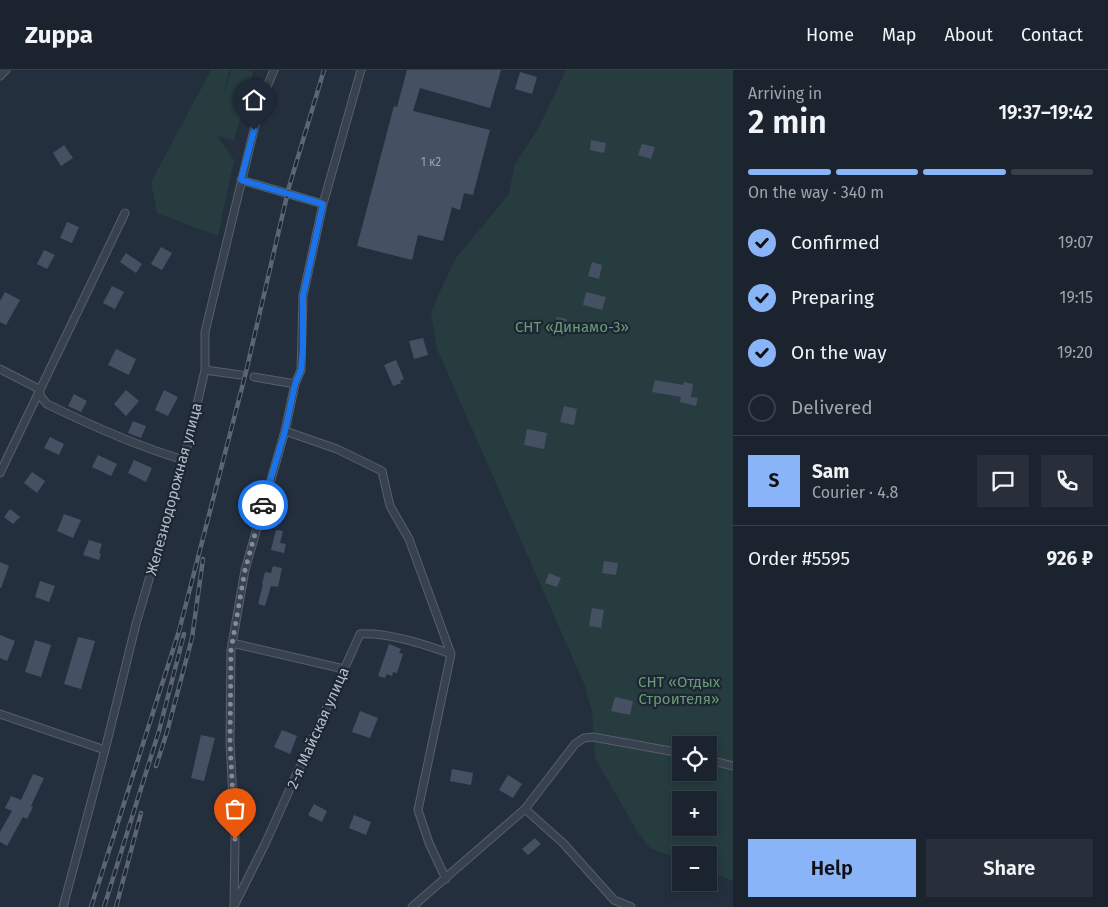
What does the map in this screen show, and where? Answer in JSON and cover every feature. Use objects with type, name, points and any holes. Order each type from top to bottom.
[{"type":"street","points":[[0,76],[6,70]]},
{"type":"street","name":"Железнодорожная улица","points":[[63,907],[136,624],[184,460],[205,370],[205,332],[261,101],[274,70]]},
{"type":"street","points":[[234,907],[235,839],[230,742],[232,643],[245,570],[285,431],[295,384],[301,370],[303,296],[323,204],[361,70]]},
{"type":"street","points":[[241,180],[323,204]]},
{"type":"street","points":[[0,473],[39,388],[125,213]]},
{"type":"street","points":[[0,369],[39,388]]},
{"type":"street","points":[[205,370],[241,375]]},
{"type":"street","points":[[254,377],[295,384]]},
{"type":"street","points":[[39,388],[41,397],[47,404],[104,432],[155,452],[184,460]]},
{"type":"street","points":[[285,431],[337,449],[382,471],[390,506],[410,539],[451,654],[418,810],[429,843],[446,879]]},
{"type":"street","name":"2-я Майская улица","points":[[234,907],[265,844],[360,634],[375,633],[435,648],[451,654]]},
{"type":"street","points":[[232,643],[344,669]]},
{"type":"street","points":[[0,714],[105,750]]},
{"type":"street","points":[[412,907],[525,809],[575,744],[584,738],[593,737],[672,751]]},
{"type":"street","points":[[717,762],[733,766]]},
{"type":"street","points":[[525,809],[563,843],[614,900],[631,907]]},
{"type":"green space","points":[[211,70],[229,70],[223,97],[231,70],[253,72],[234,140],[217,136],[234,160],[218,236],[157,213],[151,182]]},
{"type":"green space","name":"СНТ «Динамо-3»","points":[[566,70],[733,70],[733,881],[717,874],[717,846],[672,846],[672,857],[650,848],[637,831],[595,758],[592,711],[585,686],[437,349],[431,313],[441,289],[456,258],[509,194],[514,166],[540,125]]},
{"type":"building","points":[[407,70],[501,70],[490,108],[420,88],[413,111],[490,130],[473,195],[464,193],[460,210],[452,207],[443,241],[418,235],[412,260],[357,246],[394,106],[397,107]]},
{"type":"building","points":[[520,72],[537,77],[532,94],[515,89]]},
{"type":"building","points":[[591,140],[606,143],[604,153],[590,150]]},
{"type":"building","points":[[642,144],[655,147],[651,159],[638,155]]},
{"type":"building","points":[[64,145],[73,158],[61,166],[53,153]]},
{"type":"building","points":[[67,222],[79,227],[72,243],[60,238]]},
{"type":"building","points":[[161,247],[172,253],[162,270],[151,264]]},
{"type":"building","points":[[44,250],[55,255],[47,269],[37,264]]},
{"type":"building","points":[[126,253],[142,264],[136,273],[120,262]]},
{"type":"building","points":[[592,262],[602,265],[599,279],[588,276]]},
{"type":"building","points":[[112,286],[124,292],[115,309],[103,303]]},
{"type":"building","points":[[5,292],[20,300],[6,325],[0,322],[0,301]]},
{"type":"building","points":[[586,292],[606,297],[602,310],[583,305]]},
{"type":"building","points":[[557,317],[567,319],[564,331],[553,328]]},
{"type":"building","points":[[423,338],[428,355],[414,359],[409,341]]},
{"type":"building","points":[[116,349],[136,359],[129,375],[108,365]]},
{"type":"building","points":[[396,360],[404,379],[400,381],[401,383],[393,386],[384,365]]},
{"type":"building","points":[[655,380],[683,385],[684,382],[693,384],[691,397],[698,398],[696,406],[680,402],[681,397],[652,392]]},
{"type":"building","points":[[126,390],[139,401],[126,416],[114,404]]},
{"type":"building","points":[[164,390],[178,397],[168,416],[155,410]]},
{"type":"building","points":[[74,394],[87,401],[81,412],[68,406]]},
{"type":"building","points":[[564,406],[577,409],[574,425],[560,422]]},
{"type":"building","points":[[133,421],[146,426],[141,438],[128,433]]},
{"type":"building","points":[[527,429],[547,433],[544,449],[524,445]]},
{"type":"building","points":[[50,437],[64,444],[59,455],[44,448]]},
{"type":"building","points":[[98,455],[117,464],[111,476],[92,467]]},
{"type":"building","points":[[134,460],[152,468],[146,482],[128,473]]},
{"type":"building","points":[[32,472],[45,481],[37,493],[24,483]]},
{"type":"building","points":[[10,509],[20,517],[13,524],[4,517]]},
{"type":"building","points":[[64,514],[81,520],[73,538],[57,531]]},
{"type":"building","points":[[276,530],[283,531],[280,543],[286,544],[284,553],[271,550]]},
{"type":"building","points":[[89,540],[102,544],[99,560],[83,555]]},
{"type":"building","points":[[604,561],[618,563],[616,575],[602,573]]},
{"type":"building","points":[[0,562],[9,566],[1,588],[0,588]]},
{"type":"building","points":[[273,566],[282,568],[278,587],[271,586],[265,606],[258,604],[265,572],[271,573]]},
{"type":"building","points":[[549,573],[561,578],[557,587],[545,583]]},
{"type":"building","points":[[40,581],[55,586],[49,602],[35,597]]},
{"type":"building","points":[[592,608],[604,610],[601,628],[589,626]]},
{"type":"building","points":[[0,635],[15,641],[7,661],[0,658]]},
{"type":"building","points":[[78,637],[95,641],[81,689],[64,684]]},
{"type":"building","points":[[35,640],[51,645],[41,677],[25,672]]},
{"type":"building","points":[[389,644],[401,649],[399,653],[403,654],[397,673],[393,672],[392,676],[387,674],[385,678],[378,676]]},
{"type":"building","points":[[615,697],[633,701],[630,715],[611,711]]},
{"type":"building","points":[[360,711],[378,718],[370,738],[352,732]]},
{"type":"building","points":[[282,730],[297,736],[290,754],[274,747]]},
{"type":"building","points":[[201,735],[215,738],[204,781],[191,778]]},
{"type":"building","points":[[452,769],[473,773],[471,785],[450,781]]},
{"type":"building","points":[[33,774],[44,778],[27,819],[23,817],[7,846],[0,842],[0,832],[12,811],[5,808],[11,796],[21,800]]},
{"type":"building","points":[[508,775],[522,784],[513,798],[499,790]]},
{"type":"building","points":[[314,804],[327,811],[322,822],[308,815]]},
{"type":"building","points":[[354,815],[371,822],[366,835],[349,828]]},
{"type":"building","points":[[535,838],[541,844],[528,855],[522,849]]},
{"type":"railway","points":[[91,907],[179,631],[246,372],[289,187],[324,70]]},
{"type":"railway","points":[[156,766],[192,638],[203,559]]},
{"type":"railway","points":[[104,907],[159,731],[184,634]]},
{"type":"railway","points":[[116,907],[141,813]]},
{"type":"way so far","points":[[235,839],[230,742],[231,650],[245,570],[263,505]]},
{"type":"route","points":[[254,130],[241,180],[323,204],[303,296],[301,370],[295,384],[285,431],[263,505]]},
{"type":"park label","name":"СНТ «Отдых Строителя»","points":[[679,690]]}]
